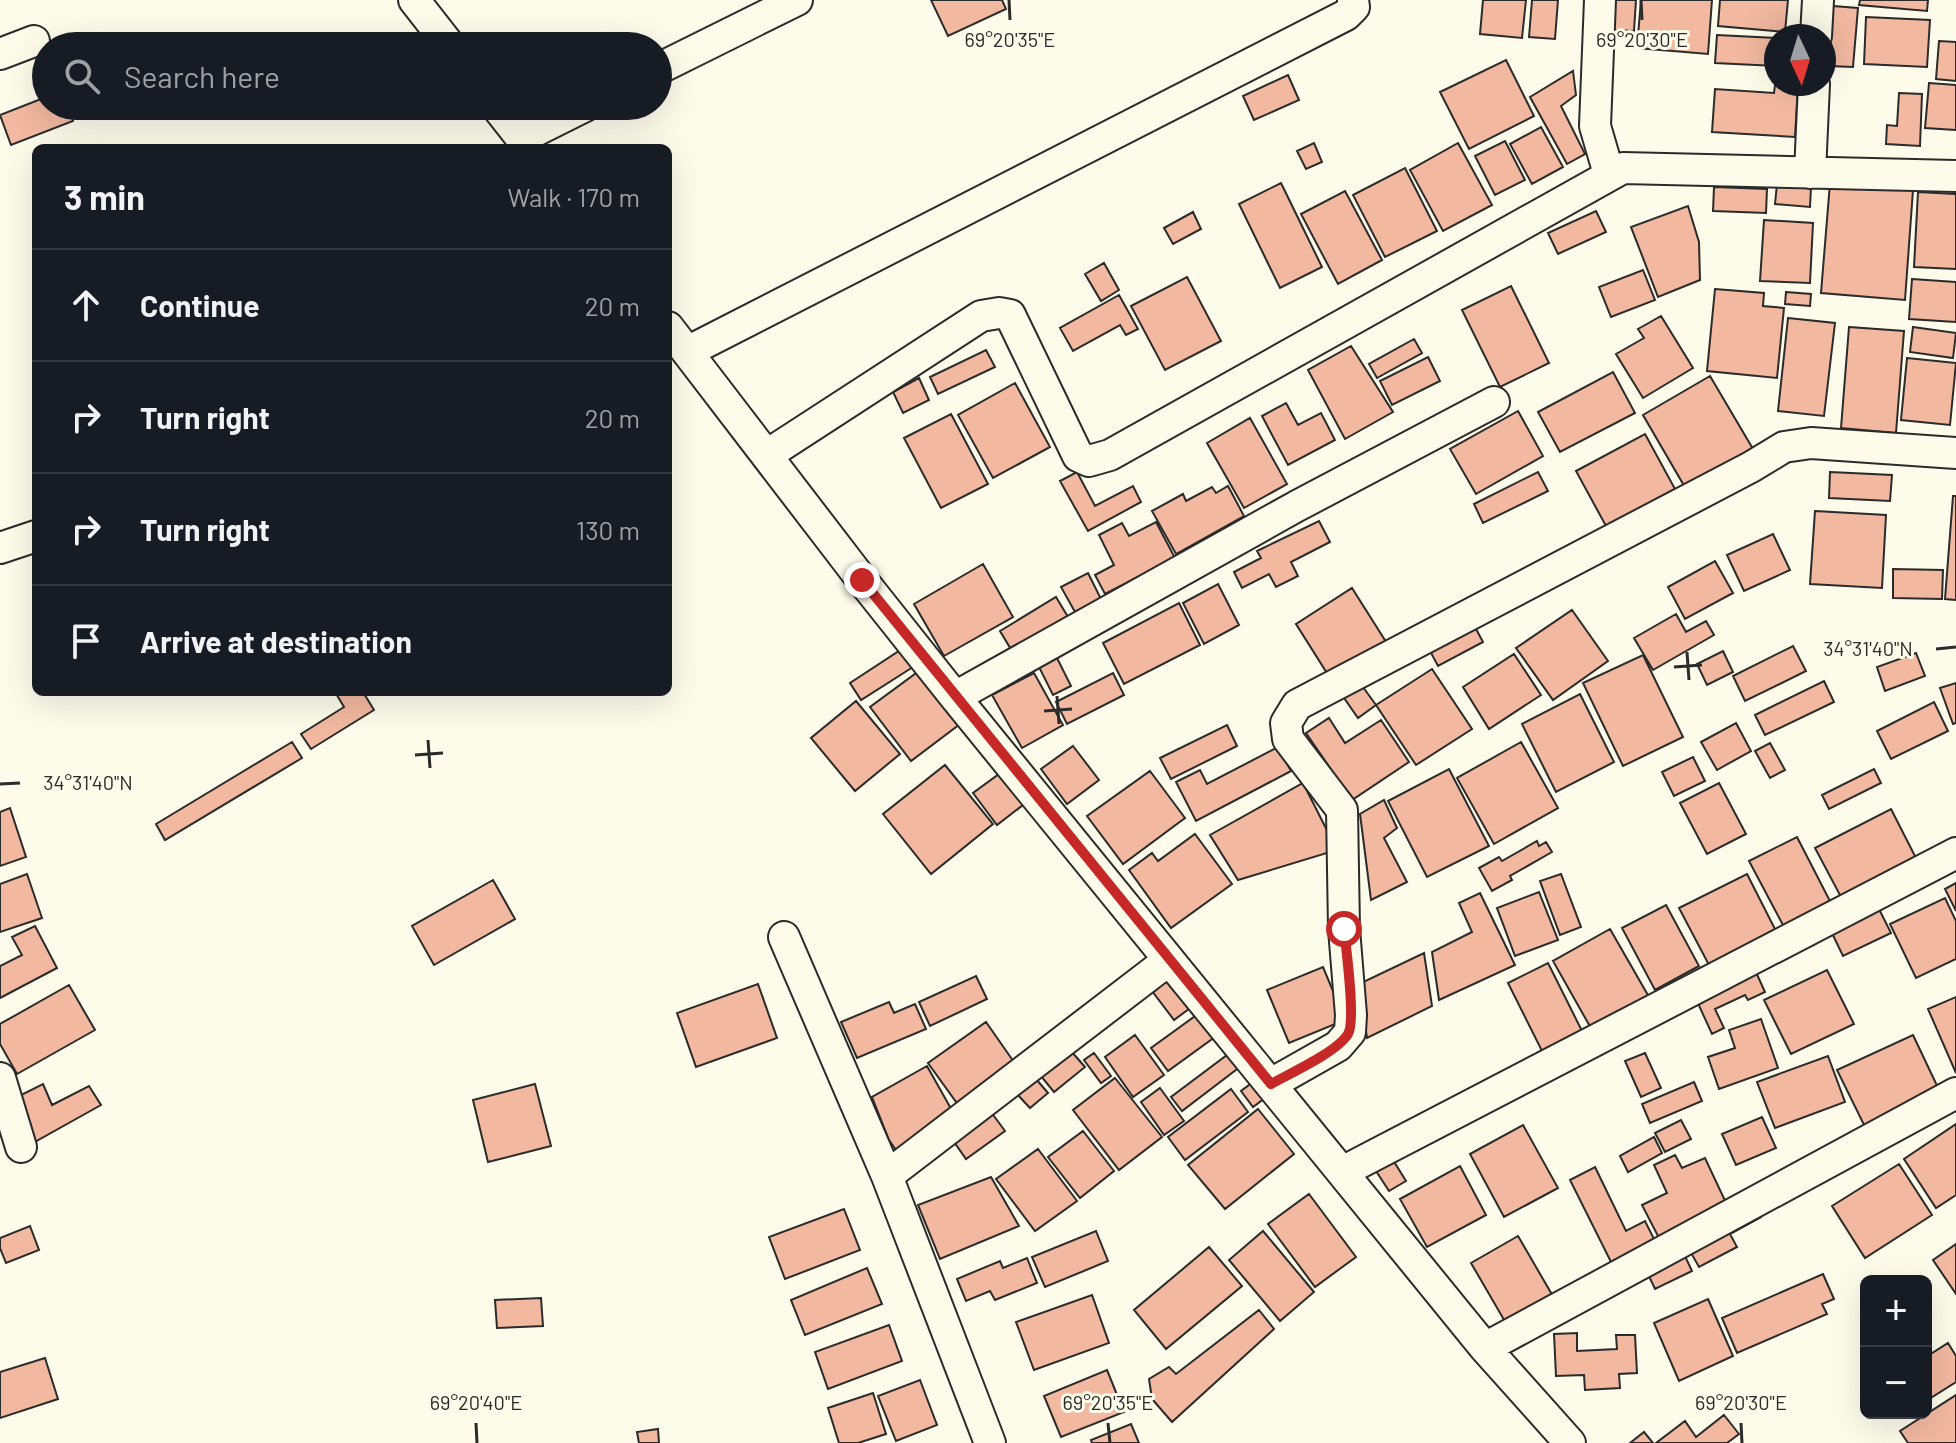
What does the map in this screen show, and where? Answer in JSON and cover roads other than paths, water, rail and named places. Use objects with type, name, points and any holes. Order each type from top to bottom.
[{"type":"street","points":[[414,0],[439,32]]},
{"type":"street","points":[[672,62],[797,0]]},
{"type":"street","points":[[687,352],[1346,15],[1354,7],[1353,0]]},
{"type":"street","points":[[1600,0],[1595,126],[1609,174]]},
{"type":"street","points":[[1817,24],[1818,0]]},
{"type":"street","points":[[0,54],[32,42]]},
{"type":"street","points":[[1810,173],[1813,96]]},
{"type":"street","points":[[507,120],[525,143],[562,120]]},
{"type":"street","points":[[767,455],[981,316],[1010,315],[1078,456],[1089,461],[1110,455],[1623,168],[1956,176]]},
{"type":"street","points":[[672,332],[955,697],[1485,1348],[1570,1443]]},
{"type":"street","points":[[955,697],[1297,506],[1494,402]]},
{"type":"street","points":[[1271,1084],[1338,1046],[1350,1032],[1342,810],[1288,739],[1286,723],[1297,705],[1784,447],[1811,443],[1956,453]]},
{"type":"street","points":[[0,548],[32,537]]},
{"type":"street","points":[[1342,1172],[1956,853]]},
{"type":"street","points":[[784,937],[887,1176],[990,1443]]},
{"type":"street","points":[[887,1176],[1169,960]]},
{"type":"street","points":[[0,1078],[21,1147]]},
{"type":"street","points":[[1485,1348],[1956,1093]]}]
